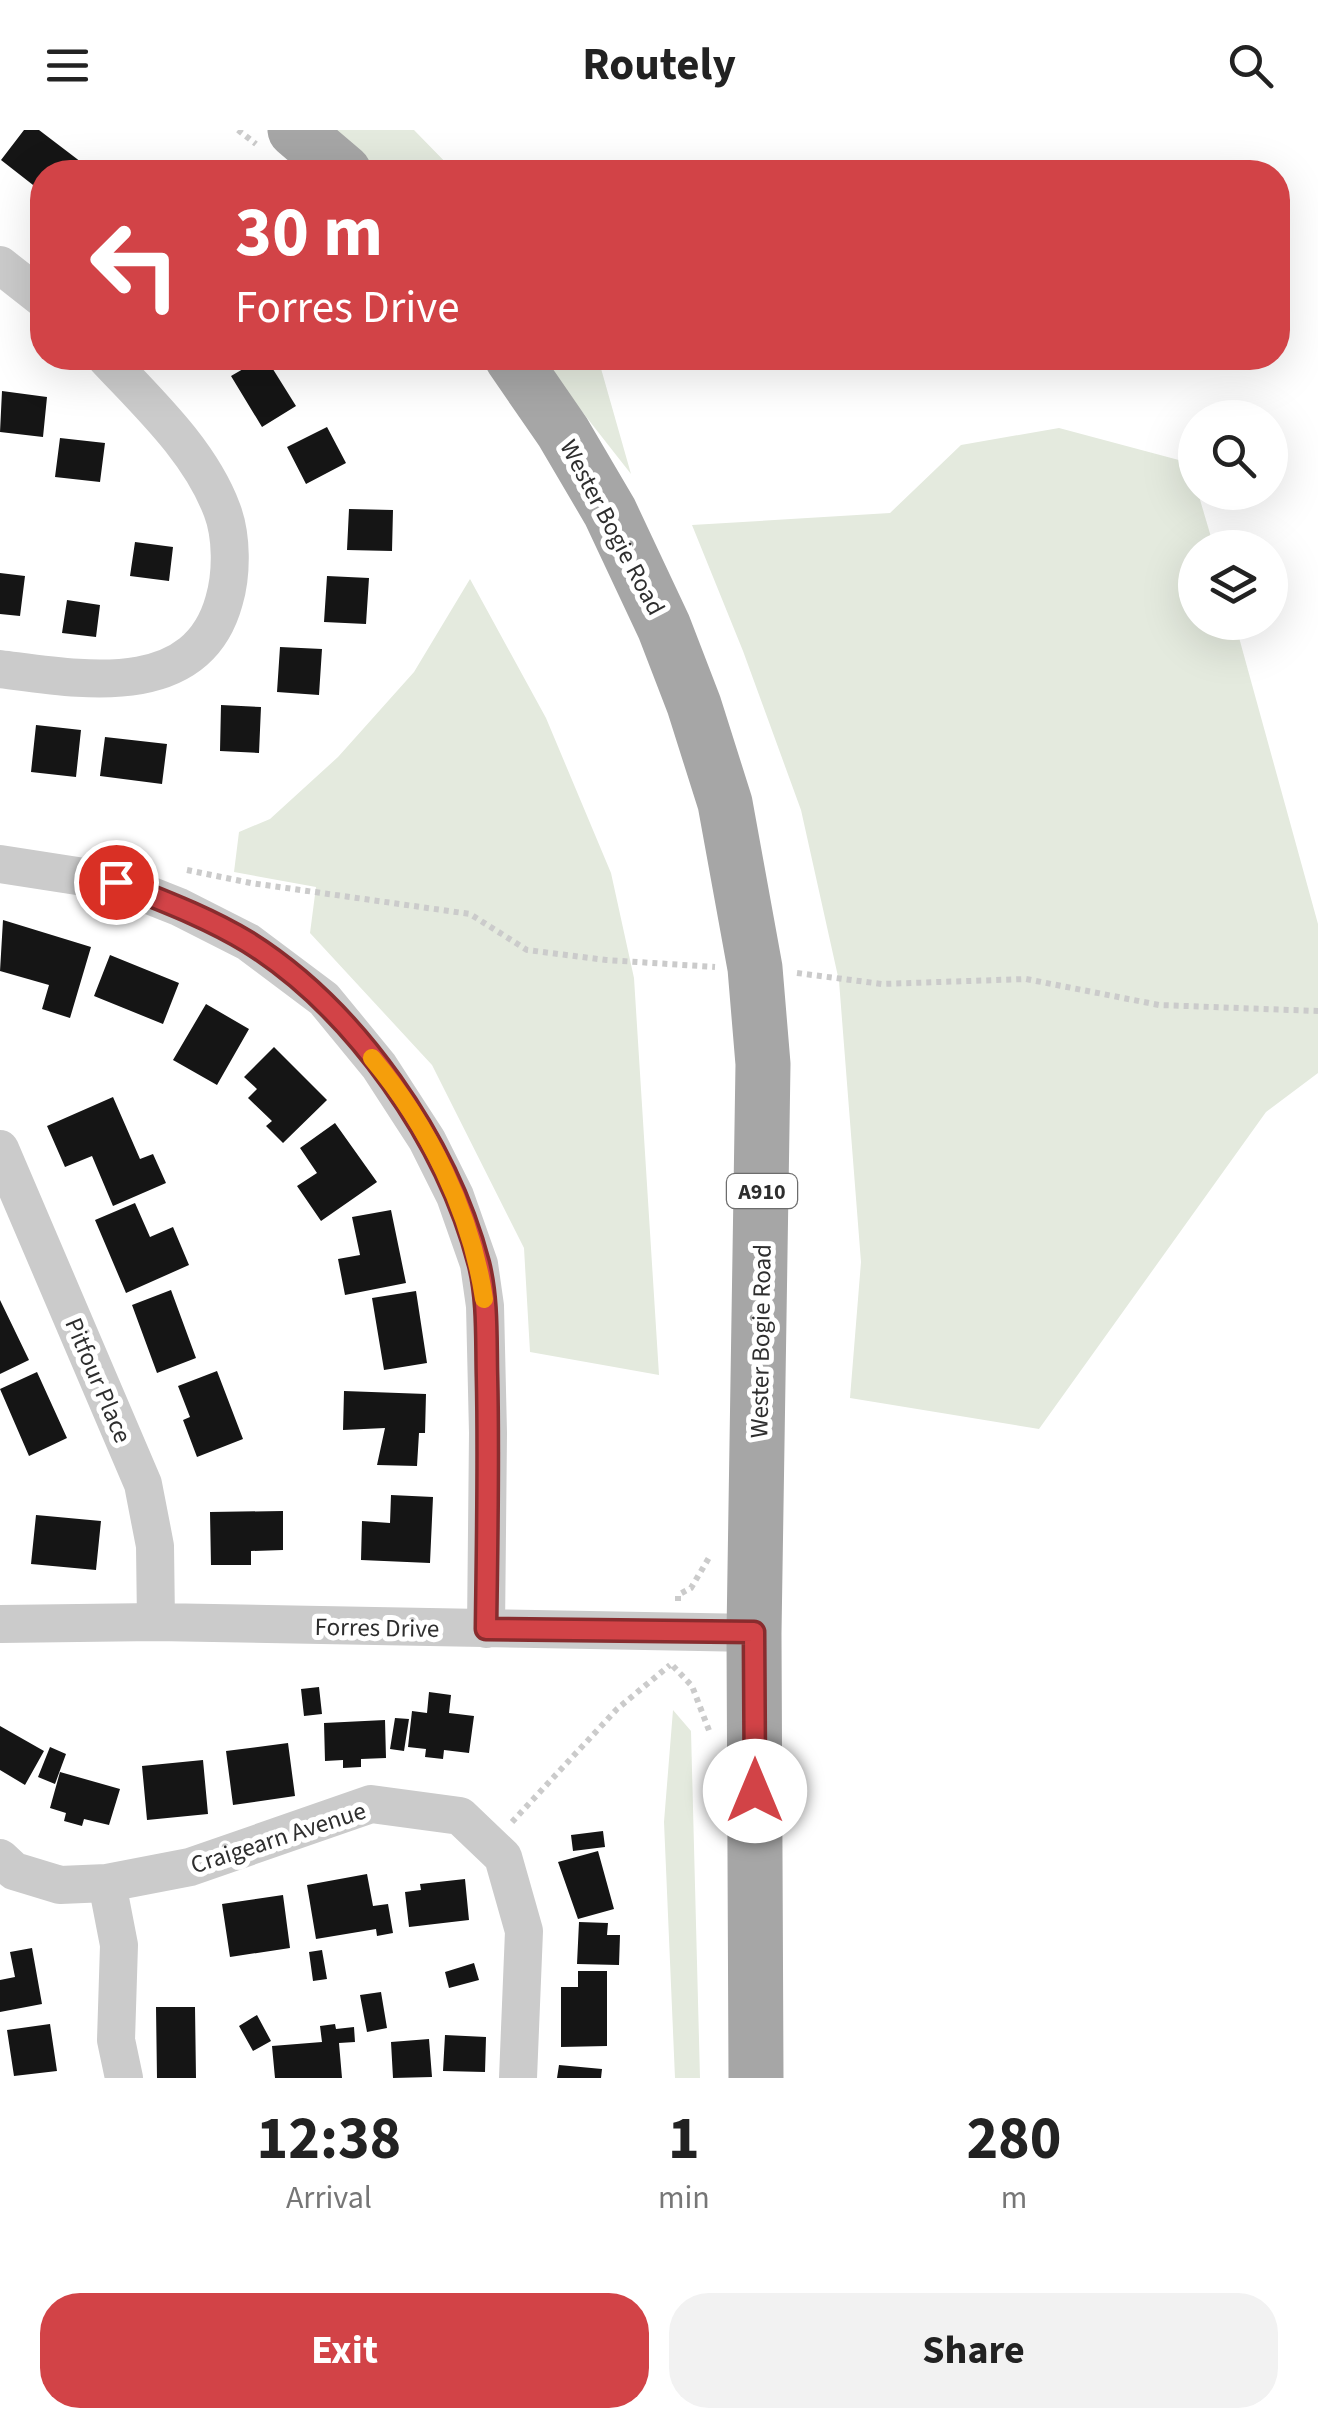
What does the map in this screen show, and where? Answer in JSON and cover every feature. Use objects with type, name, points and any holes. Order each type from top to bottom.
[{"type":"main road","points":[[295,130],[330,160]]},
{"type":"main road","name":"Wester Bogie Road","points":[[520,370],[564,432],[610,512],[664,627],[694,705],[724,804],[732,971],[763,1081],[754,1632],[756,2078]]},
{"type":"street","points":[[0,265],[30,289]]},
{"type":"street","points":[[0,669],[119,680],[170,668],[198,647],[219,619],[228,588],[229,544],[222,511],[200,468],[117,370]]},
{"type":"street","points":[[0,864],[116,882],[179,907],[248,942],[324,999],[379,1066],[428,1140],[455,1196],[473,1247],[485,1306],[486,1629]]},
{"type":"street","name":"Pitfour Place","points":[[0,1149],[144,1484],[154,1546],[156,1622]]},
{"type":"street","name":"Forres Drive","points":[[0,1624],[156,1622],[486,1629],[674,1648],[754,1632]]},
{"type":"street","name":"Craigearn Avenue","points":[[0,1858],[14,1870],[60,1885],[107,1883],[190,1868],[371,1804],[460,1816],[503,1857],[524,1931],[518,2078]]},
{"type":"street","points":[[107,1883],[119,1945],[116,2040],[124,2078]]},
{"type":"path","points":[[181,869],[251,883],[470,914],[527,950],[606,960],[882,984],[1026,979],[1158,1005],[1318,1011]]},
{"type":"path","points":[[714,1548],[691,1588],[678,1595],[674,1648],[715,1746]]},
{"type":"path","points":[[490,1845],[674,1648]]},
{"type":"shaded area","points":[[334,130],[414,130],[443,160],[368,160]]},
{"type":"shaded area","points":[[549,370],[601,370],[631,474]]},
{"type":"shaded area","points":[[1059,428],[1178,460],[1178,510],[1203,510],[1209,530],[1178,530],[1178,640],[1240,640],[1318,924],[1318,1073],[1266,1112],[1039,1429],[850,1398],[861,1262],[839,981],[801,810],[692,525],[890,513],[961,445]]},
{"type":"shaded area","points":[[470,579],[546,718],[611,873],[634,978],[659,1375],[530,1352],[524,1248],[432,1065],[310,933],[316,887],[234,872],[239,832],[270,819],[338,757],[414,672]]},
{"type":"shaded area","points":[[673,1710],[691,1731],[700,2078],[675,2078],[664,1822]]},
{"type":"building","points":[[24,130],[39,130],[78,160],[30,160],[30,183],[1,160]]},
{"type":"building","points":[[241,370],[274,370],[296,406],[262,427],[231,376]]},
{"type":"building","points":[[2,391],[47,397],[43,437],[0,432]]},
{"type":"building","points":[[327,427],[346,463],[306,484],[287,447]]},
{"type":"building","points":[[60,438],[105,443],[100,482],[55,477]]},
{"type":"building","points":[[349,509],[393,510],[392,551],[347,550]]},
{"type":"building","points":[[135,542],[173,547],[169,581],[130,576]]},
{"type":"building","points":[[0,573],[25,576],[20,616],[0,614]]},
{"type":"building","points":[[327,576],[369,578],[366,624],[324,622]]},
{"type":"building","points":[[67,600],[100,605],[96,637],[62,633]]},
{"type":"building","points":[[280,647],[322,649],[319,695],[277,692]]},
{"type":"building","points":[[221,705],[261,707],[259,753],[220,751]]},
{"type":"building","points":[[36,725],[81,730],[76,777],[31,772]]},
{"type":"building","points":[[105,737],[167,744],[162,784],[100,776]]},
{"type":"building","points":[[3,920],[91,947],[70,1018],[42,1009],[49,985],[0,971]]},
{"type":"building","points":[[110,955],[179,983],[163,1024],[94,996]]},
{"type":"building","points":[[206,1004],[249,1029],[217,1085],[173,1060]]},
{"type":"building","points":[[274,1047],[327,1100],[283,1143],[266,1126],[272,1121],[248,1098],[257,1089],[244,1077]]},
{"type":"building","points":[[113,1097],[140,1159],[153,1154],[166,1183],[113,1206],[92,1156],[65,1167],[47,1126]]},
{"type":"building","points":[[335,1123],[377,1182],[321,1221],[297,1186],[317,1173],[300,1148]]},
{"type":"building","points":[[135,1203],[150,1237],[173,1227],[189,1265],[126,1293],[95,1220]]},
{"type":"building","points":[[391,1210],[406,1283],[345,1295],[338,1259],[360,1255],[352,1217]]},
{"type":"building","points":[[171,1290],[196,1358],[157,1373],[132,1305]]},
{"type":"building","points":[[416,1291],[427,1363],[384,1370],[372,1298]]},
{"type":"building","points":[[0,1300],[29,1360],[0,1374]]},
{"type":"building","points":[[217,1371],[243,1439],[197,1457],[183,1420],[190,1417],[178,1386]]},
{"type":"building","points":[[37,1372],[67,1438],[29,1456],[0,1389]]},
{"type":"building","points":[[344,1391],[426,1394],[425,1433],[419,1433],[417,1466],[377,1465],[385,1428],[343,1430]]},
{"type":"building","points":[[391,1495],[433,1497],[430,1563],[361,1560],[362,1521],[390,1523]]},
{"type":"building","points":[[283,1511],[283,1550],[251,1551],[251,1565],[211,1565],[210,1512]]},
{"type":"building","points":[[36,1515],[101,1521],[96,1570],[31,1564]]},
{"type":"building","points":[[319,1687],[322,1714],[304,1716],[301,1689]]},
{"type":"building","points":[[429,1692],[451,1695],[449,1713],[474,1716],[469,1753],[444,1750],[443,1759],[425,1757],[426,1749],[408,1747],[412,1711],[427,1713]]},
{"type":"building","points":[[395,1718],[409,1719],[404,1751],[390,1749]]},
{"type":"building","points":[[385,1720],[386,1758],[361,1759],[361,1767],[343,1768],[343,1760],[325,1761],[324,1723]]},
{"type":"building","points":[[0,1726],[44,1751],[25,1785],[0,1770]]},
{"type":"building","points":[[288,1743],[295,1796],[233,1805],[226,1751]]},
{"type":"building","points":[[50,1747],[66,1754],[55,1784],[38,1777]]},
{"type":"building","points":[[203,1760],[208,1814],[147,1820],[142,1766]]},
{"type":"building","points":[[60,1772],[120,1789],[109,1825],[84,1819],[82,1826],[64,1821],[66,1813],[50,1808]]},
{"type":"building","points":[[603,1831],[605,1847],[573,1851],[571,1835]]},
{"type":"building","points":[[598,1851],[614,1909],[578,1919],[558,1862]]},
{"type":"building","points":[[367,1874],[373,1906],[388,1904],[393,1933],[377,1936],[376,1929],[316,1939],[307,1885]]},
{"type":"building","points":[[465,1879],[469,1920],[409,1927],[405,1892],[421,1890],[420,1884]]},
{"type":"building","points":[[283,1895],[290,1948],[230,1957],[222,1904]]},
{"type":"building","points":[[579,1922],[608,1923],[607,1935],[620,1935],[619,1965],[577,1964]]},
{"type":"building","points":[[32,1948],[42,2004],[0,2012],[0,1980],[15,1977],[10,1952]]},
{"type":"building","points":[[322,1950],[327,1979],[313,1981],[309,1952]]},
{"type":"building","points":[[474,1963],[479,1980],[449,1988],[445,1972]]},
{"type":"building","points":[[578,1971],[607,1971],[607,2046],[561,2047],[561,1987],[578,1987]]},
{"type":"building","points":[[381,1992],[387,2028],[367,2032],[360,1995]]},
{"type":"building","points":[[156,2007],[195,2007],[196,2078],[157,2078]]},
{"type":"building","points":[[257,2015],[271,2041],[253,2051],[239,2026]]},
{"type":"building","points":[[50,2024],[57,2071],[14,2076],[7,2030]]},
{"type":"building","points":[[335,2024],[336,2029],[354,2027],[355,2042],[339,2043],[342,2078],[275,2078],[272,2046],[322,2042],[320,2026]]},
{"type":"building","points":[[445,2035],[486,2037],[485,2072],[443,2071]]},
{"type":"building","points":[[429,2039],[432,2077],[393,2078],[391,2042]]},
{"type":"building","points":[[559,2065],[602,2069],[601,2078],[557,2078]]},
{"type":"slow traffic","points":[[372,1058],[428,1140],[455,1196],[479,1264],[484,1299]]},
{"type":"route","points":[[116,882],[179,907],[248,942],[324,999],[379,1066],[428,1140],[455,1196],[479,1264],[485,1306],[486,1629],[754,1632],[755,1791]]}]
